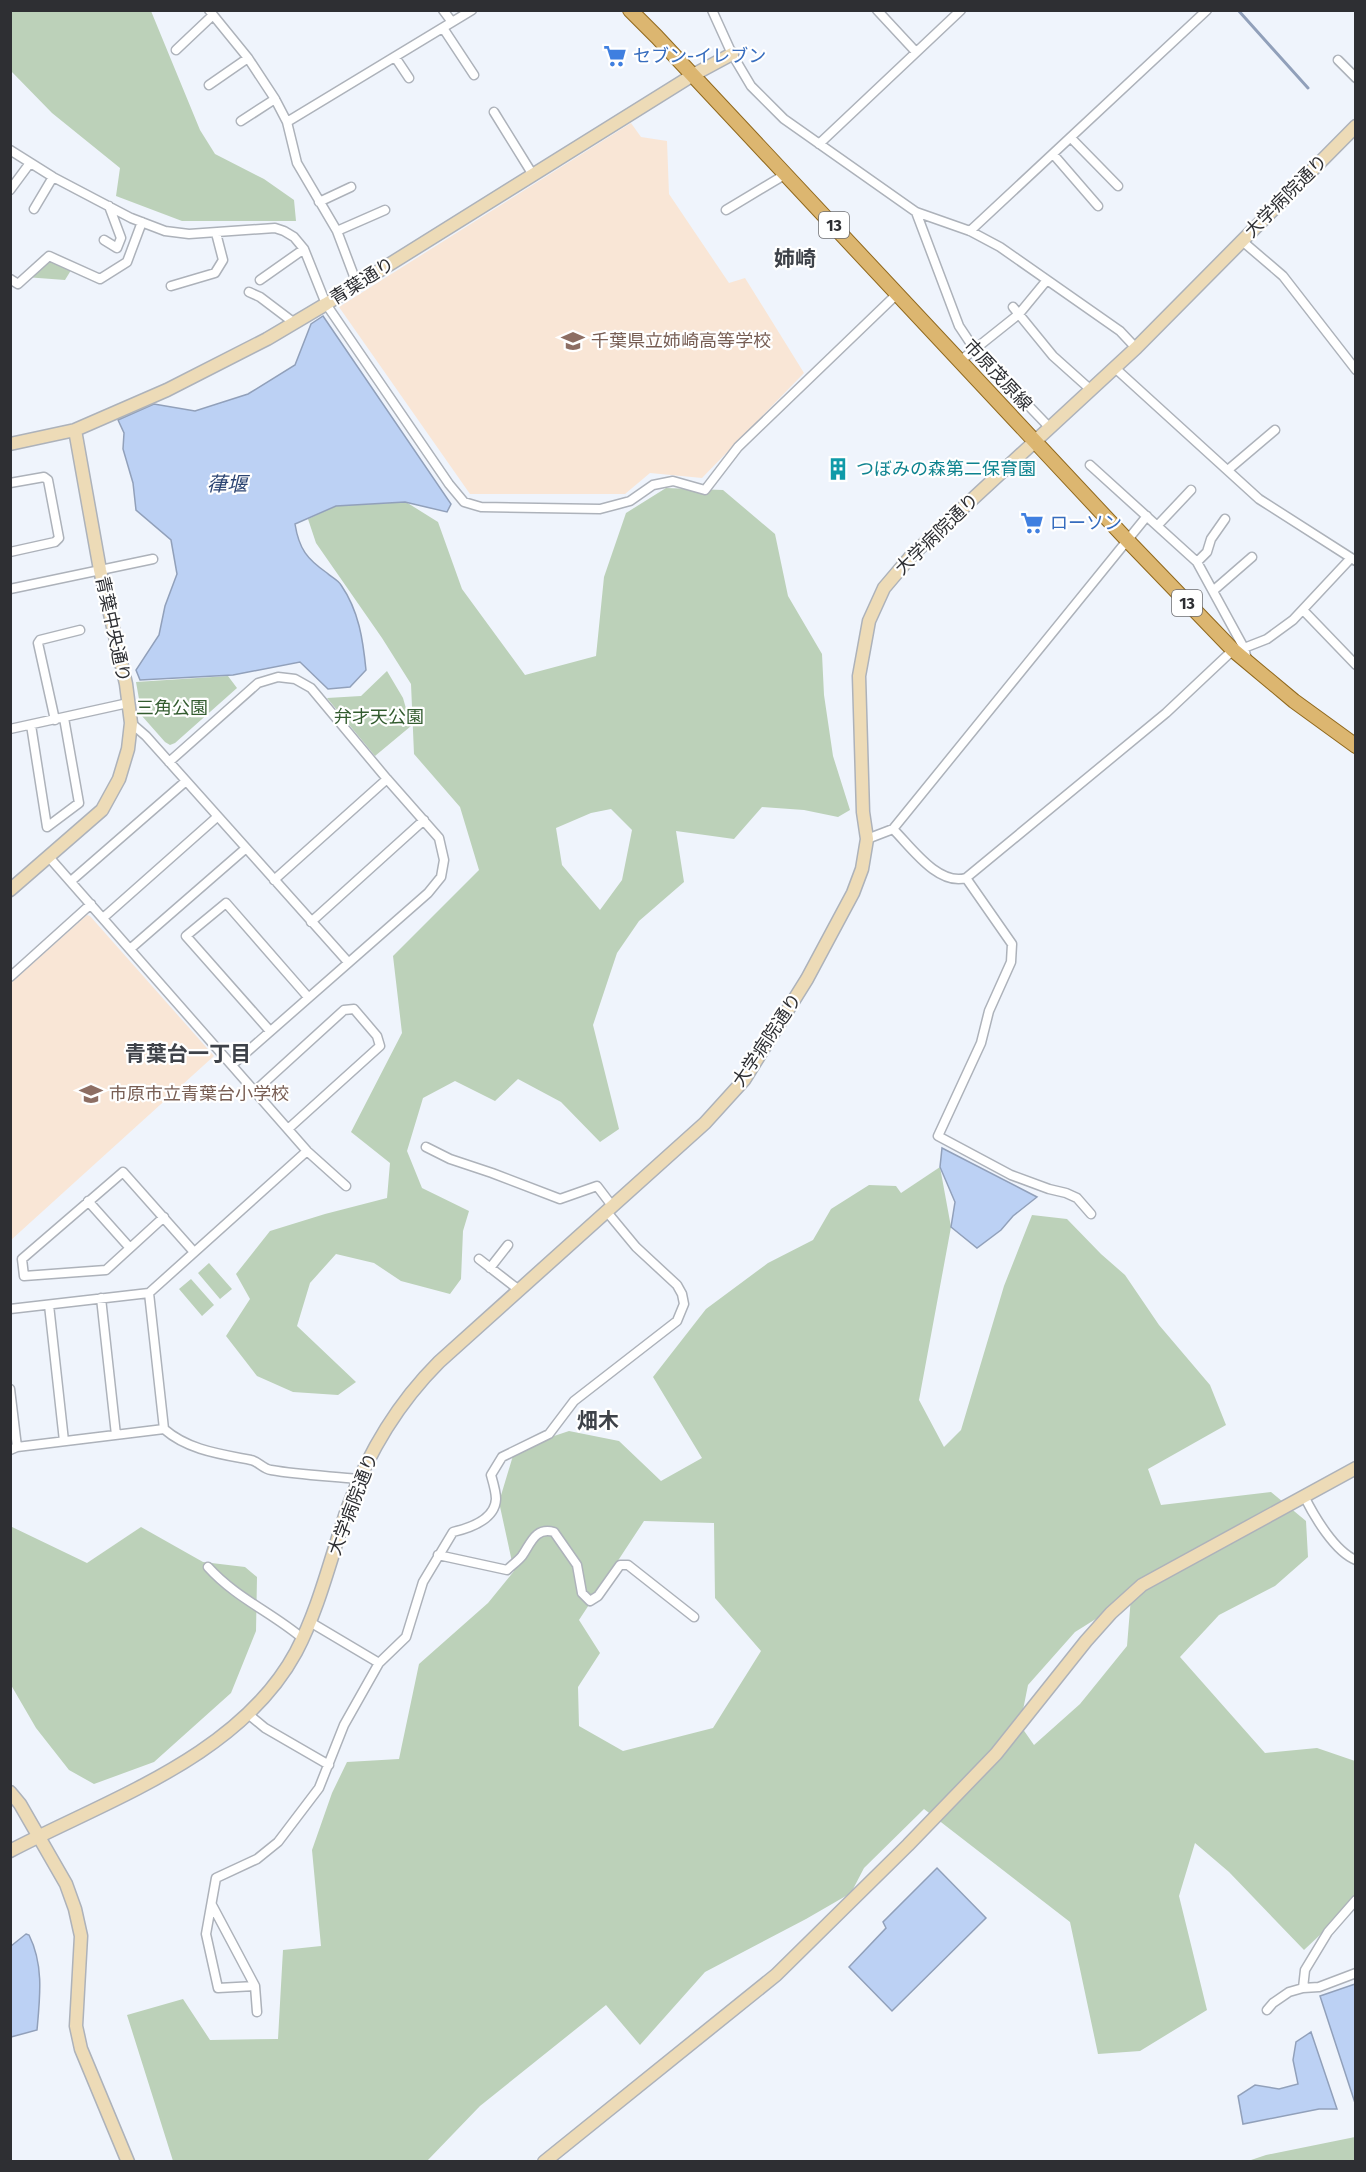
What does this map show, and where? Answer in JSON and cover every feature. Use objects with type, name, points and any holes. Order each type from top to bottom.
[{"type":"main road","name":"市原茂原線","points":[[630,10],[1128,541],[1239,649],[1249,665],[1356,746]]},
{"type":"street","points":[[443,10],[452,22]]},
{"type":"street","points":[[287,122],[472,10]]},
{"type":"street","points":[[877,10],[916,52]]},
{"type":"street","points":[[819,144],[961,10]]},
{"type":"street","points":[[970,231],[1207,10]]},
{"type":"street","points":[[713,11],[732,54],[751,86],[784,119],[916,212],[970,231],[1000,247],[1120,331],[1136,348]]},
{"type":"street","points":[[176,50],[211,13],[248,58],[287,122],[297,163],[337,231],[357,285]]},
{"type":"street","points":[[443,28],[474,75]]},
{"type":"street","name":"青葉通り","points":[[10,444],[75,430],[167,390],[267,339],[693,75],[732,54]]},
{"type":"street","points":[[395,57],[409,78]]},
{"type":"street","points":[[209,86],[248,58]]},
{"type":"street","points":[[1338,60],[1356,78]]},
{"type":"street","points":[[241,121],[275,99]]},
{"type":"street","points":[[494,112],[532,174]]},
{"type":"street","name":"大学病院通り","points":[[10,1851],[178,1766],[240,1722],[280,1676],[310,1622],[360,1479],[383,1432],[417,1384],[438,1362],[705,1123],[744,1080],[807,979],[853,893],[862,869],[867,839],[863,813],[859,676],[868,621],[884,588],[912,555],[1136,348],[1356,126]]},
{"type":"street","points":[[1071,138],[1118,186]]},
{"type":"street","points":[[11,151],[53,177],[142,222],[165,231],[189,234],[274,228],[294,237],[304,249],[326,304],[449,484],[464,502],[481,507],[600,509],[630,501],[653,485],[673,481],[705,490],[738,447],[897,294]]},
{"type":"street","points":[[1053,154],[1098,206]]},
{"type":"street","points":[[10,190],[30,163]]},
{"type":"street","points":[[726,210],[786,174]]},
{"type":"street","points":[[34,209],[53,177]]},
{"type":"street","points":[[319,202],[351,187]]},
{"type":"street","points":[[105,240],[117,248],[121,238],[109,206]]},
{"type":"street","points":[[337,231],[385,210]]},
{"type":"street","points":[[916,212],[959,326],[975,350],[1050,428]]},
{"type":"street","points":[[10,279],[18,284],[49,256],[100,279],[127,262],[142,222]]},
{"type":"street","points":[[171,286],[215,273],[223,260],[216,233]]},
{"type":"street","points":[[1241,240],[1283,276],[1356,370]]},
{"type":"street","points":[[260,280],[304,249]]},
{"type":"street","points":[[960,361],[975,350],[1047,280]]},
{"type":"street","points":[[249,292],[260,297],[293,322]]},
{"type":"street","points":[[1016,310],[1053,356],[1091,390]]},
{"type":"street","points":[[893,829],[945,878],[957,880],[966,878],[1166,713],[1239,649],[1267,639],[1303,610],[1353,560],[1259,499],[1115,368]]},
{"type":"street","name":"青葉中央通り","points":[[10,890],[102,810],[125,764],[131,723],[75,430]]},
{"type":"street","points":[[1228,469],[1275,430]]},
{"type":"street","points":[[1090,465],[1197,562],[1214,590],[1239,649]]},
{"type":"street","points":[[10,483],[44,477],[48,480],[59,538],[55,542],[10,552]]},
{"type":"street","points":[[1158,525],[1191,490]]},
{"type":"street","points":[[867,839],[893,829],[1147,516]]},
{"type":"street","points":[[1197,562],[1207,552],[1211,539],[1225,519]]},
{"type":"street","points":[[1214,590],[1252,557]]},
{"type":"street","points":[[10,589],[153,559]]},
{"type":"street","points":[[1303,610],[1356,665]]},
{"type":"street","points":[[31,725],[47,827],[80,803],[39,643],[40,639],[80,630]]},
{"type":"street","points":[[169,762],[258,683],[278,676],[295,679],[311,688],[439,837],[444,860],[441,877],[428,893],[232,1065]]},
{"type":"street","points":[[10,729],[129,703]]},
{"type":"street","points":[[131,723],[146,736],[348,962]]},
{"type":"street","points":[[274,880],[387,779]]},
{"type":"street","points":[[71,881],[186,781]]},
{"type":"street","points":[[103,918],[217,817]]},
{"type":"street","points":[[311,922],[424,820]]},
{"type":"street","points":[[130,949],[245,849]]},
{"type":"street","points":[[48,856],[307,1151],[346,1186]]},
{"type":"street","points":[[966,878],[1012,944],[1011,962],[989,1011],[981,1043],[938,1136],[1011,1174],[1077,1198],[1091,1214]]},
{"type":"street","points":[[270,1030],[186,936],[226,903],[308,997]]},
{"type":"street","points":[[10,977],[92,904]]},
{"type":"street","points":[[255,1091],[344,1010],[354,1009],[377,1036],[380,1046],[288,1129]]},
{"type":"street","points":[[255,1986],[218,1988],[206,1934],[216,1878],[257,1859],[278,1842],[319,1788],[344,1725],[379,1663],[406,1636],[423,1582],[438,1555],[453,1532],[470,1528],[492,1513],[496,1499],[491,1475],[502,1456],[549,1434],[574,1401],[677,1321],[682,1310],[683,1297],[677,1285],[636,1247],[597,1186],[560,1199],[450,1159],[426,1147]]},
{"type":"street","points":[[10,1309],[148,1293],[307,1151]]},
{"type":"street","points":[[164,1217],[106,1270],[24,1276],[22,1258],[123,1172],[164,1217],[194,1252]]},
{"type":"street","points":[[88,1201],[130,1248]]},
{"type":"street","points":[[490,1268],[508,1245]]},
{"type":"street","points":[[479,1259],[519,1290]]},
{"type":"street","points":[[148,1293],[164,1429],[174,1437],[199,1448],[233,1458],[254,1460],[267,1470],[360,1479]]},
{"type":"street","points":[[101,1298],[116,1435]]},
{"type":"street","points":[[49,1305],[64,1441]]},
{"type":"street","points":[[10,1389],[14,1448],[164,1429]]},
{"type":"street","points":[[544,2162],[776,1975],[908,1845],[996,1754],[1086,1641],[1111,1613],[1142,1585],[1356,1468]]},
{"type":"street","points":[[1304,1496],[1314,1516],[1346,1557],[1356,1560]]},
{"type":"street","points":[[438,1555],[507,1570],[520,1559],[535,1535],[546,1530],[554,1532],[577,1565],[582,1593],[590,1601],[598,1596],[620,1565],[628,1565],[694,1617]]},
{"type":"street","points":[[208,1567],[234,1592],[283,1622],[302,1638]]},
{"type":"street","points":[[310,1622],[379,1663]]},
{"type":"street","points":[[248,1714],[266,1728],[329,1765]]},
{"type":"street","points":[[10,1792],[20,1804],[66,1884],[75,1909],[81,1936],[76,2026],[81,2049],[128,2162]]},
{"type":"street","points":[[1303,1988],[1305,1970],[1328,1932],[1356,1900]]},
{"type":"street","points":[[211,1905],[255,1986],[257,2012]]},
{"type":"street","points":[[1267,2010],[1289,1992],[1319,1987],[1356,1973]]},
{"type":"shaded area","name":"千葉県立姉崎高等学校","points":[[631,123],[641,137],[667,141],[669,194],[729,283],[745,278],[804,373],[702,478],[650,473],[625,494],[470,494],[339,307]]},
{"type":"shaded area","name":"市原市立青葉台小学校","points":[[87,915],[214,1056],[11,1240],[11,983]]},
{"type":"green space","points":[[11,10],[151,11],[200,130],[215,154],[264,179],[294,200],[296,221],[182,221],[116,196],[120,168],[52,113],[11,71]]},
{"type":"green space","points":[[49,256],[73,267],[65,280],[25,277]]},
{"type":"green space","points":[[666,488],[723,490],[775,534],[788,596],[822,654],[824,695],[833,756],[850,810],[838,817],[804,810],[762,807],[734,839],[676,831],[684,882],[639,921],[617,953],[593,1025],[619,1129],[600,1142],[561,1102],[518,1079],[495,1101],[455,1081],[423,1098],[407,1151],[422,1188],[469,1211],[463,1231],[461,1279],[450,1294],[401,1281],[374,1263],[336,1254],[310,1283],[297,1326],[356,1382],[338,1395],[293,1392],[257,1376],[226,1336],[250,1299],[236,1274],[270,1231],[387,1198],[390,1163],[351,1132],[402,1033],[393,956],[479,870],[460,807],[414,754],[411,684],[316,543],[308,519],[336,506],[406,502],[438,522],[462,589],[525,675],[596,656],[604,577],[626,513]],"holes":[[[611,809],[632,830],[622,880],[600,910],[562,865],[556,828],[591,813]]]},
{"type":"green space","name":"弁才天公園","points":[[387,671],[403,698],[411,726],[375,756],[327,698],[361,696]]},
{"type":"green space","name":"三角公園","points":[[228,676],[237,688],[175,743],[170,745],[165,742],[142,716],[136,682]]},
{"type":"green space","points":[[940,1167],[951,1227],[919,1400],[944,1447],[961,1430],[1004,1286],[1032,1215],[1067,1219],[1125,1275],[1159,1325],[1210,1385],[1226,1425],[1148,1469],[1161,1505],[1271,1492],[1306,1521],[1308,1557],[1275,1586],[1219,1615],[1180,1657],[1265,1753],[1317,1748],[1355,1761],[1355,1902],[1304,1950],[1229,1872],[1195,1843],[1179,1896],[1207,2010],[1140,2051],[1098,2054],[1070,1922],[924,1809],[864,1868],[851,1893],[705,1972],[640,2045],[606,2005],[480,2106],[427,2161],[173,2161],[127,2015],[183,1999],[210,2040],[278,2039],[283,1950],[321,1946],[312,1850],[332,1793],[347,1762],[399,1759],[419,1664],[488,1603],[514,1571],[499,1502],[515,1449],[569,1431],[619,1441],[661,1481],[702,1458],[653,1377],[706,1309],[768,1263],[813,1240],[831,1209],[869,1185],[896,1186],[901,1193]],"holes":[[[644,1521],[714,1523],[715,1598],[761,1651],[713,1728],[623,1751],[579,1726],[578,1687],[600,1653],[579,1620]],[[1131,1597],[1127,1646],[1080,1704],[1034,1745],[1020,1725],[1028,1685],[1075,1632]]]},
{"type":"green space","points":[[209,1263],[232,1289],[220,1299],[198,1273]]},
{"type":"green space","points":[[191,1279],[214,1305],[202,1316],[179,1289]]},
{"type":"green space","points":[[10,1526],[87,1563],[141,1527],[203,1562],[245,1567],[257,1577],[256,1631],[231,1693],[154,1762],[94,1784],[69,1770],[36,1728],[11,1685]]},
{"type":"green space","points":[[1355,2137],[1355,2161],[1248,2161],[1266,2155]]},
{"type":"water","name":"葎堰","points":[[323,316],[451,504],[447,512],[405,502],[336,506],[295,524],[305,553],[340,583],[356,615],[362,637],[366,670],[350,687],[328,689],[300,662],[233,675],[140,680],[136,670],[159,635],[165,606],[177,574],[171,540],[136,510],[133,483],[123,449],[124,433],[118,420],[154,404],[195,411],[248,394],[295,365],[311,324]]},
{"type":"water","points":[[942,1148],[1037,1197],[1013,1216],[1001,1230],[977,1248],[951,1227],[955,1202],[940,1167]]},
{"type":"water","points":[[937,1868],[986,1918],[892,2011],[849,1967],[886,1928],[883,1922]]},
{"type":"water","points":[[26,1934],[29,1935],[34,1946],[39,1970],[37,2030],[11,2037],[11,1946]]},
{"type":"water","points":[[1356,1984],[1355,2103],[1320,1996]]},
{"type":"water","points":[[1311,2032],[1337,2109],[1319,2109],[1243,2124],[1238,2096],[1255,2085],[1279,2089],[1298,2084],[1293,2060],[1296,2042]]},
{"type":"waterway","points":[[1238,10],[1308,88]]},
{"type":"place","name":"セブン-イレブン","points":[[615,56]]},
{"type":"place","name":"千葉県立姉崎高等学校","points":[[573,341]]},
{"type":"place","name":"つぼみの森第二保育園","points":[[838,469]]},
{"type":"place","name":"ローソン","points":[[1032,523]]},
{"type":"place","name":"市原市立青葉台小学校","points":[[91,1094]]},
{"type":"district","name":"姉崎","points":[[795,259]]},
{"type":"district","name":"青葉台一丁目","points":[[188,1054]]},
{"type":"district","name":"畑木","points":[[598,1421]]}]
